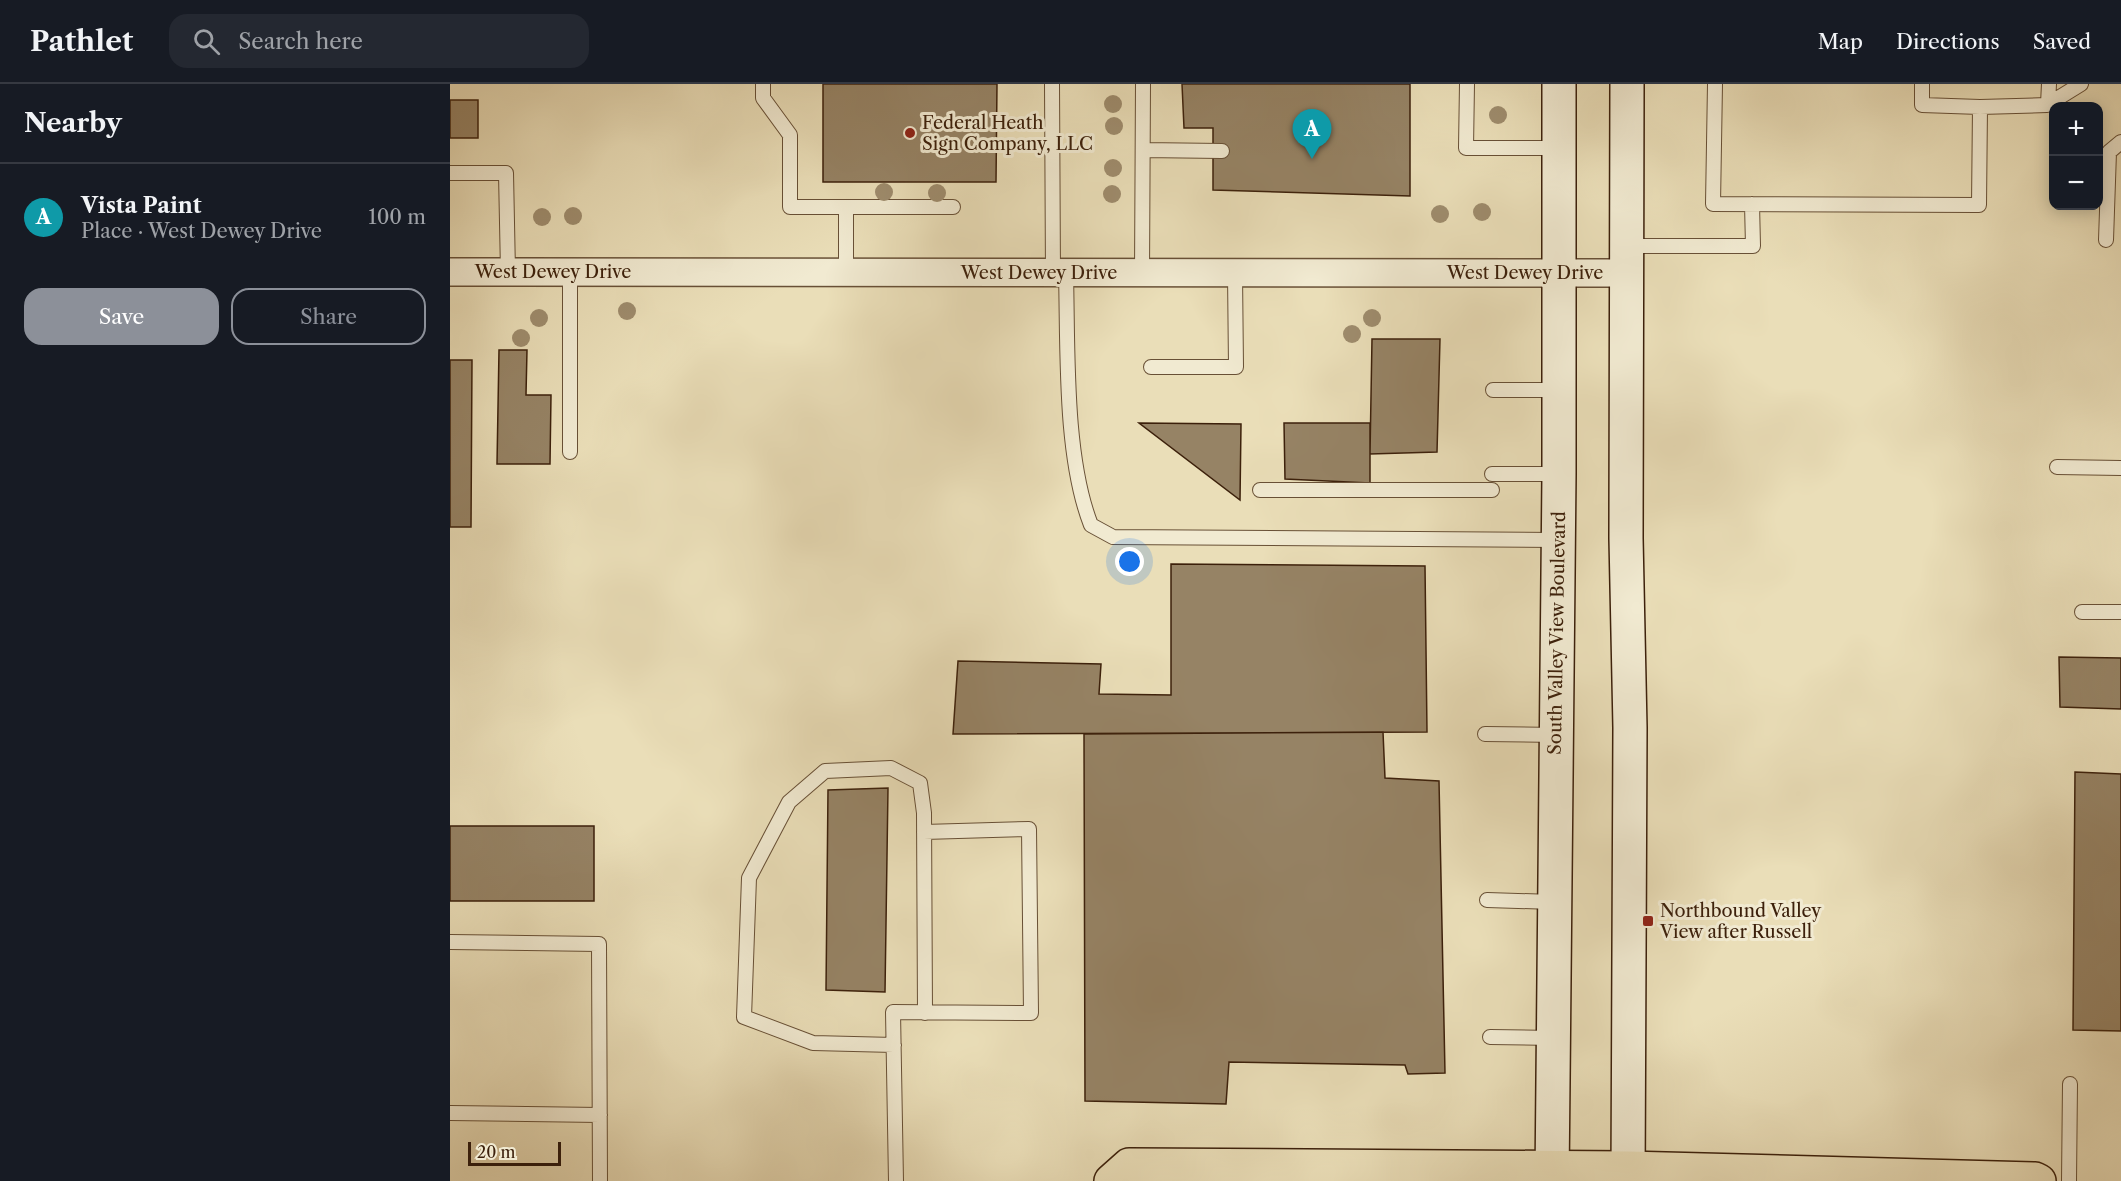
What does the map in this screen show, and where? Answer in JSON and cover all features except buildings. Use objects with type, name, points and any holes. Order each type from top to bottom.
[{"type":"main road","name":"South Valley View Boulevard","points":[[1552,1174],[1559,474],[1559,84]]},
{"type":"main road","points":[[1627,84],[1628,1175]]},
{"type":"main road","points":[[1111,1181],[1129,1165],[1552,1174],[2034,1179],[2039,1181]]},
{"type":"street","name":"West Dewey Drive","points":[[450,272],[1559,273],[1627,259]]},
{"type":"lane","points":[[763,84],[763,98],[790,135],[790,207],[953,207]]},
{"type":"lane","points":[[1052,84],[1059,274],[1080,496],[1092,525],[1113,537],[1558,540]]},
{"type":"lane","points":[[1142,274],[1143,84]]},
{"type":"lane","points":[[1467,84],[1466,148],[1559,148]]},
{"type":"lane","points":[[1715,84],[1713,204],[1980,205],[1980,107]]},
{"type":"lane","points":[[1922,84],[1922,105],[1980,107],[2048,104],[2081,84]]},
{"type":"lane","points":[[2048,104],[2049,84]]},
{"type":"lane","points":[[2106,240],[2109,152],[2121,142]]},
{"type":"lane","points":[[1143,150],[1222,151]]},
{"type":"lane","points":[[450,173],[506,173],[508,272]]},
{"type":"lane","points":[[1627,259],[1753,246],[1752,204]]},
{"type":"lane","points":[[846,207],[846,273]]},
{"type":"lane","points":[[570,272],[570,452]]},
{"type":"lane","points":[[1151,367],[1236,367],[1235,274]]},
{"type":"lane","points":[[1492,390],[1558,390]]},
{"type":"lane","points":[[2057,467],[2121,468]]},
{"type":"lane","points":[[1492,474],[1559,474]]},
{"type":"lane","points":[[1260,490],[1492,490]]},
{"type":"lane","points":[[2082,612],[2121,612]]},
{"type":"lane","points":[[1485,734],[1557,735]]},
{"type":"lane","points":[[894,1044],[813,1043],[744,1017],[749,878],[789,802],[825,771],[891,768],[920,783],[924,832],[925,1013]]},
{"type":"lane","points":[[896,1181],[893,1012],[1031,1013],[1029,829],[924,832]]},
{"type":"lane","points":[[1487,900],[1553,902]]},
{"type":"lane","points":[[450,942],[599,944],[600,1181]]},
{"type":"lane","points":[[1490,1037],[1553,1038]]},
{"type":"lane","points":[[2069,1181],[2070,1084]]},
{"type":"lane","points":[[450,1113],[600,1115]]},
{"type":"place","name":"Federal Heath Sign Company, LLC","points":[[910,133]]},
{"type":"place","name":"Vista Paint","points":[[1312,159]]},
{"type":"place","name":"Northbound Valley View after Russell","points":[[1648,921]]}]
